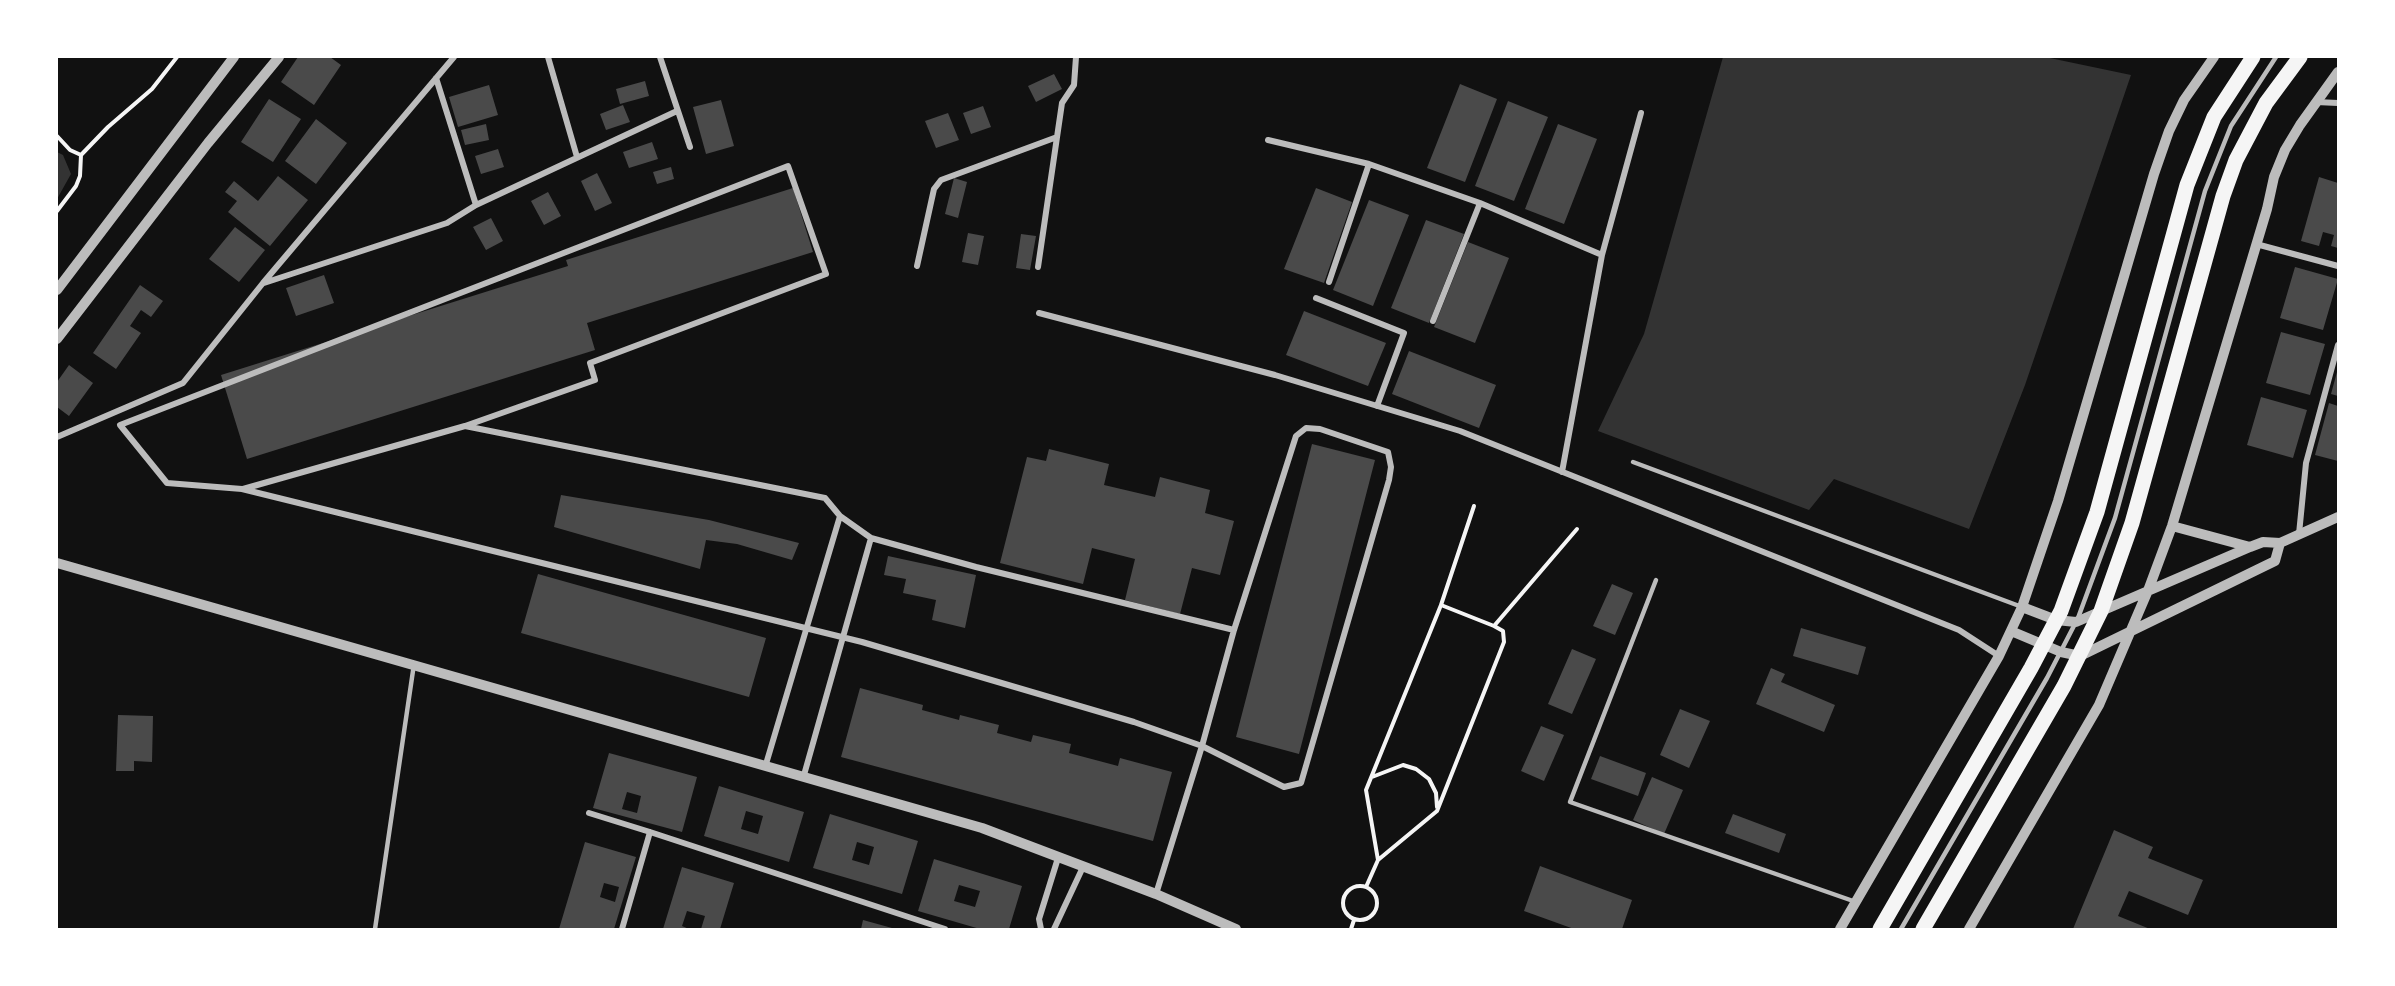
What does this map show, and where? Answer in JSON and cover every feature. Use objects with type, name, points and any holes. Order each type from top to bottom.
[{"type":"main road","points":[[1880,929],[2056,620],[2097,513],[2187,185],[2214,117],[2253,57]]},
{"type":"main road","points":[[1923,929],[2080,656],[2101,611],[2132,523],[2226,187],[2247,134],[2266,103],[2300,57]]},
{"type":"street","points":[[57,290],[234,57]]},
{"type":"street","points":[[57,339],[208,143],[279,57]]},
{"type":"street","points":[[57,437],[183,383],[263,283],[454,57]]},
{"type":"street","points":[[548,57],[577,157]]},
{"type":"street","points":[[660,57],[690,147]]},
{"type":"street","points":[[1038,267],[1062,104],[1074,85],[1076,57]]},
{"type":"street","points":[[1840,929],[1999,656],[2022,607],[2058,501],[2154,174],[2169,131],[2184,100],[2214,57]]},
{"type":"street","points":[[1969,929],[2099,705],[2149,588],[2172,526],[2274,177],[2285,150],[2338,72]]},
{"type":"street","points":[[436,78],[476,205]]},
{"type":"street","points":[[2316,102],[2338,103]]},
{"type":"street","points":[[263,283],[447,223],[476,205],[677,111]]},
{"type":"street","points":[[1562,472],[1602,255],[1641,113]]},
{"type":"street","points":[[917,266],[934,189],[941,180],[1057,137]]},
{"type":"street","points":[[1268,140],[1369,164],[1480,203],[1602,255]]},
{"type":"street","points":[[1329,282],[1369,164]]},
{"type":"street","points":[[243,489],[465,426],[596,380],[590,363],[826,274],[788,166],[120,425],[168,483],[243,489],[842,637],[1134,722],[1202,746],[1284,787],[1301,783],[1389,480],[1391,467],[1388,452],[1320,429],[1306,428],[1296,436],[1234,630],[1202,746],[1156,894]]},
{"type":"street","points":[[1433,321],[1480,203]]},
{"type":"street","points":[[2256,244],[2338,266]]},
{"type":"street","points":[[1316,298],[1404,333],[1377,406]]},
{"type":"street","points":[[1039,314],[1275,375],[1460,431],[1959,630],[1999,656]]},
{"type":"street","points":[[2299,535],[2306,463],[2338,345]]},
{"type":"street","points":[[465,426],[825,498],[840,516],[871,538],[976,567],[1234,630]]},
{"type":"street","points":[[766,764],[796,671],[805,629],[840,516]]},
{"type":"street","points":[[2022,607],[2056,620],[2076,622],[2149,588],[2250,547],[2264,542],[2280,543],[2338,517]]},
{"type":"street","points":[[2172,526],[2250,547]]},
{"type":"street","points":[[804,775],[871,538]]},
{"type":"street","points":[[2011,631],[2061,652],[2080,656],[2128,635],[2275,561],[2280,543]]},
{"type":"street","points":[[57,564],[766,764],[982,828],[1156,894],[1236,929]]},
{"type":"street","points":[[589,813],[945,929]]},
{"type":"street","points":[[622,929],[650,832]]},
{"type":"street","points":[[1041,929],[1039,919],[1058,858]]},
{"type":"street","points":[[1054,929],[1083,867]]},
{"type":"lane","points":[[1901,929],[2061,652],[2076,622],[2115,518],[2205,191],[2230,126],[2276,57]]},
{"type":"lane","points":[[1633,462],[2022,607]]},
{"type":"lane","points":[[1656,580],[1570,802],[1856,902]]},
{"type":"lane","points":[[375,929],[414,664]]},
{"type":"path","points":[[57,211],[76,186],[80,176],[81,155],[108,127],[152,89],[177,57]]},
{"type":"path","points":[[57,136],[81,155]]},
{"type":"path","points":[[1378,860],[1366,790],[1441,605],[1474,506]]},
{"type":"path","points":[[1494,626],[1577,529]]},
{"type":"path","points":[[1366,887],[1378,860],[1437,811],[1504,642],[1503,631],[1441,605]]},
{"type":"path","points":[[1372,777],[1403,765],[1416,769],[1429,779],[1436,793],[1437,811]]},
{"type":"path","points":[[1355,886],[1366,887],[1377,900],[1375,912],[1366,919],[1354,920],[1343,908],[1344,898],[1355,886]]},
{"type":"path","points":[[1351,929],[1354,920]]},
{"type":"shaded area","points":[[1723,57],[2045,57],[2131,75],[2025,385],[1969,529],[1834,479],[1809,510],[1598,431],[1644,334]]},
{"type":"shaded area","points":[[57,152],[63,155],[71,174],[57,199]]},
{"type":"building","points":[[298,57],[330,57],[341,65],[314,105],[281,82]]},
{"type":"building","points":[[1054,74],[1062,89],[1036,102],[1028,86]]},
{"type":"building","points":[[645,81],[649,96],[620,104],[616,89]]},
{"type":"building","points":[[1460,84],[1497,99],[1465,182],[1427,168]]},
{"type":"building","points":[[489,85],[498,115],[458,127],[449,97]]},
{"type":"building","points":[[269,99],[301,119],[273,162],[241,142]]},
{"type":"building","points":[[721,100],[734,146],[706,154],[693,107]]},
{"type":"building","points":[[1508,101],[1548,117],[1514,201],[1475,186]]},
{"type":"building","points":[[623,105],[630,122],[606,130],[600,114]]},
{"type":"building","points":[[983,106],[991,127],[971,134],[963,113]]},
{"type":"building","points":[[948,113],[959,140],[936,148],[925,121]]},
{"type":"building","points":[[316,119],[347,143],[316,184],[285,161]]},
{"type":"building","points":[[486,124],[489,140],[465,145],[461,130]]},
{"type":"building","points":[[1558,124],[1597,139],[1564,224],[1525,209]]},
{"type":"building","points":[[652,142],[658,159],[629,168],[623,152]]},
{"type":"building","points":[[498,149],[504,167],[481,174],[475,156]]},
{"type":"building","points":[[671,167],[674,179],[657,184],[653,172]]},
{"type":"building","points":[[597,173],[612,203],[595,211],[581,181]]},
{"type":"building","points":[[278,176],[308,200],[270,246],[228,212],[237,201],[225,192],[234,181],[258,201]]},
{"type":"building","points":[[2319,177],[2338,183],[2338,248],[2331,246],[2334,235],[2323,232],[2319,246],[2301,241]]},
{"type":"building","points":[[954,178],[967,182],[958,218],[945,214]]},
{"type":"building","points":[[793,188],[813,252],[587,323],[595,350],[247,459],[221,375],[568,266],[566,260]]},
{"type":"building","points":[[1316,188],[1352,202],[1324,283],[1284,269]]},
{"type":"building","points":[[548,192],[561,216],[544,225],[531,201]]},
{"type":"building","points":[[1369,200],[1409,215],[1373,306],[1333,290]]},
{"type":"building","points":[[491,218],[503,241],[486,250],[473,227]]},
{"type":"building","points":[[1426,220],[1464,234],[1429,323],[1391,308]]},
{"type":"building","points":[[235,227],[265,250],[239,282],[209,259]]},
{"type":"building","points":[[968,233],[984,236],[978,265],[962,262]]},
{"type":"building","points":[[1021,234],[1036,236],[1030,270],[1016,268]]},
{"type":"building","points":[[1468,242],[1509,258],[1475,343],[1434,327]]},
{"type":"building","points":[[2295,267],[2338,279],[2323,330],[2280,318]]},
{"type":"building","points":[[324,275],[334,303],[296,316],[286,288]]},
{"type":"building","points":[[140,285],[163,301],[151,317],[141,310],[130,326],[141,333],[116,369],[93,353]]},
{"type":"building","points":[[1304,311],[1386,343],[1368,386],[1286,355]]},
{"type":"building","points":[[2281,332],[2325,344],[2310,395],[2266,383]]},
{"type":"building","points":[[1409,351],[1496,385],[1479,428],[1392,394]]},
{"type":"building","points":[[69,365],[93,383],[69,416],[57,407],[57,382]]},
{"type":"building","points":[[2338,372],[2338,396],[2331,394]]},
{"type":"building","points":[[2261,397],[2307,410],[2293,458],[2247,445]]},
{"type":"building","points":[[2329,403],[2338,406],[2338,461],[2315,455]]},
{"type":"building","points":[[1312,444],[1375,460],[1299,754],[1236,737]]},
{"type":"building","points":[[1049,449],[1109,464],[1104,485],[1155,497],[1160,477],[1210,490],[1205,513],[1234,521],[1220,575],[1192,568],[1180,614],[1125,600],[1135,559],[1092,548],[1083,584],[1000,563],[1027,457],[1046,461]]},
{"type":"building","points":[[561,495],[709,520],[799,543],[792,560],[737,544],[706,540],[700,569],[554,527]]},
{"type":"building","points":[[888,556],[976,575],[965,628],[932,620],[936,600],[903,593],[906,579],[884,575]]},
{"type":"building","points":[[538,574],[766,638],[749,697],[521,633]]},
{"type":"building","points":[[1612,584],[1633,593],[1615,635],[1593,626]]},
{"type":"building","points":[[1801,628],[1866,647],[1858,675],[1793,656]]},
{"type":"building","points":[[1572,649],[1596,659],[1572,714],[1548,704]]},
{"type":"building","points":[[1771,668],[1785,674],[1781,682],[1835,705],[1824,732],[1756,704]]},
{"type":"building","points":[[860,688],[923,705],[922,710],[959,720],[960,715],[999,725],[997,733],[1031,742],[1033,735],[1071,744],[1069,753],[1118,766],[1120,758],[1172,772],[1153,841],[841,757]]},
{"type":"building","points":[[1680,709],[1710,721],[1689,768],[1660,755]]},
{"type":"building","points":[[118,715],[153,716],[152,762],[134,761],[134,771],[116,771]]},
{"type":"building","points":[[1541,726],[1564,735],[1544,781],[1521,771]]},
{"type":"building","points":[[609,753],[697,777],[682,832],[593,808]],"holes":[[[627,792],[641,796],[637,813],[622,809]]]},
{"type":"building","points":[[1600,756],[1646,773],[1638,796],[1591,779]]},
{"type":"building","points":[[1652,777],[1683,790],[1664,834],[1633,820]]},
{"type":"building","points":[[719,786],[804,812],[789,862],[704,836]],"holes":[[[746,811],[763,816],[758,834],[741,829]]]},
{"type":"building","points":[[830,814],[918,841],[902,894],[813,868]],"holes":[[[857,842],[874,847],[869,865],[852,860]]]},
{"type":"building","points":[[1733,814],[1786,834],[1779,853],[1725,833]]},
{"type":"building","points":[[2114,830],[2153,847],[2148,858],[2203,880],[2188,915],[2129,891],[2118,916],[2150,929],[2073,929]]},
{"type":"building","points":[[585,842],[636,857],[614,929],[559,929]],"holes":[[[604,883],[619,887],[615,902],[600,897]]]},
{"type":"building","points":[[934,859],[1022,886],[1009,929],[980,929],[918,911]],"holes":[[[959,885],[980,891],[975,907],[954,901]]]},
{"type":"building","points":[[1540,866],[1632,900],[1622,929],[1574,929],[1524,911]]},
{"type":"building","points":[[682,867],[734,883],[720,929],[701,929],[705,916],[687,911],[682,926],[689,929],[663,929]]},
{"type":"building","points":[[863,920],[892,928],[892,929],[861,929]]}]
